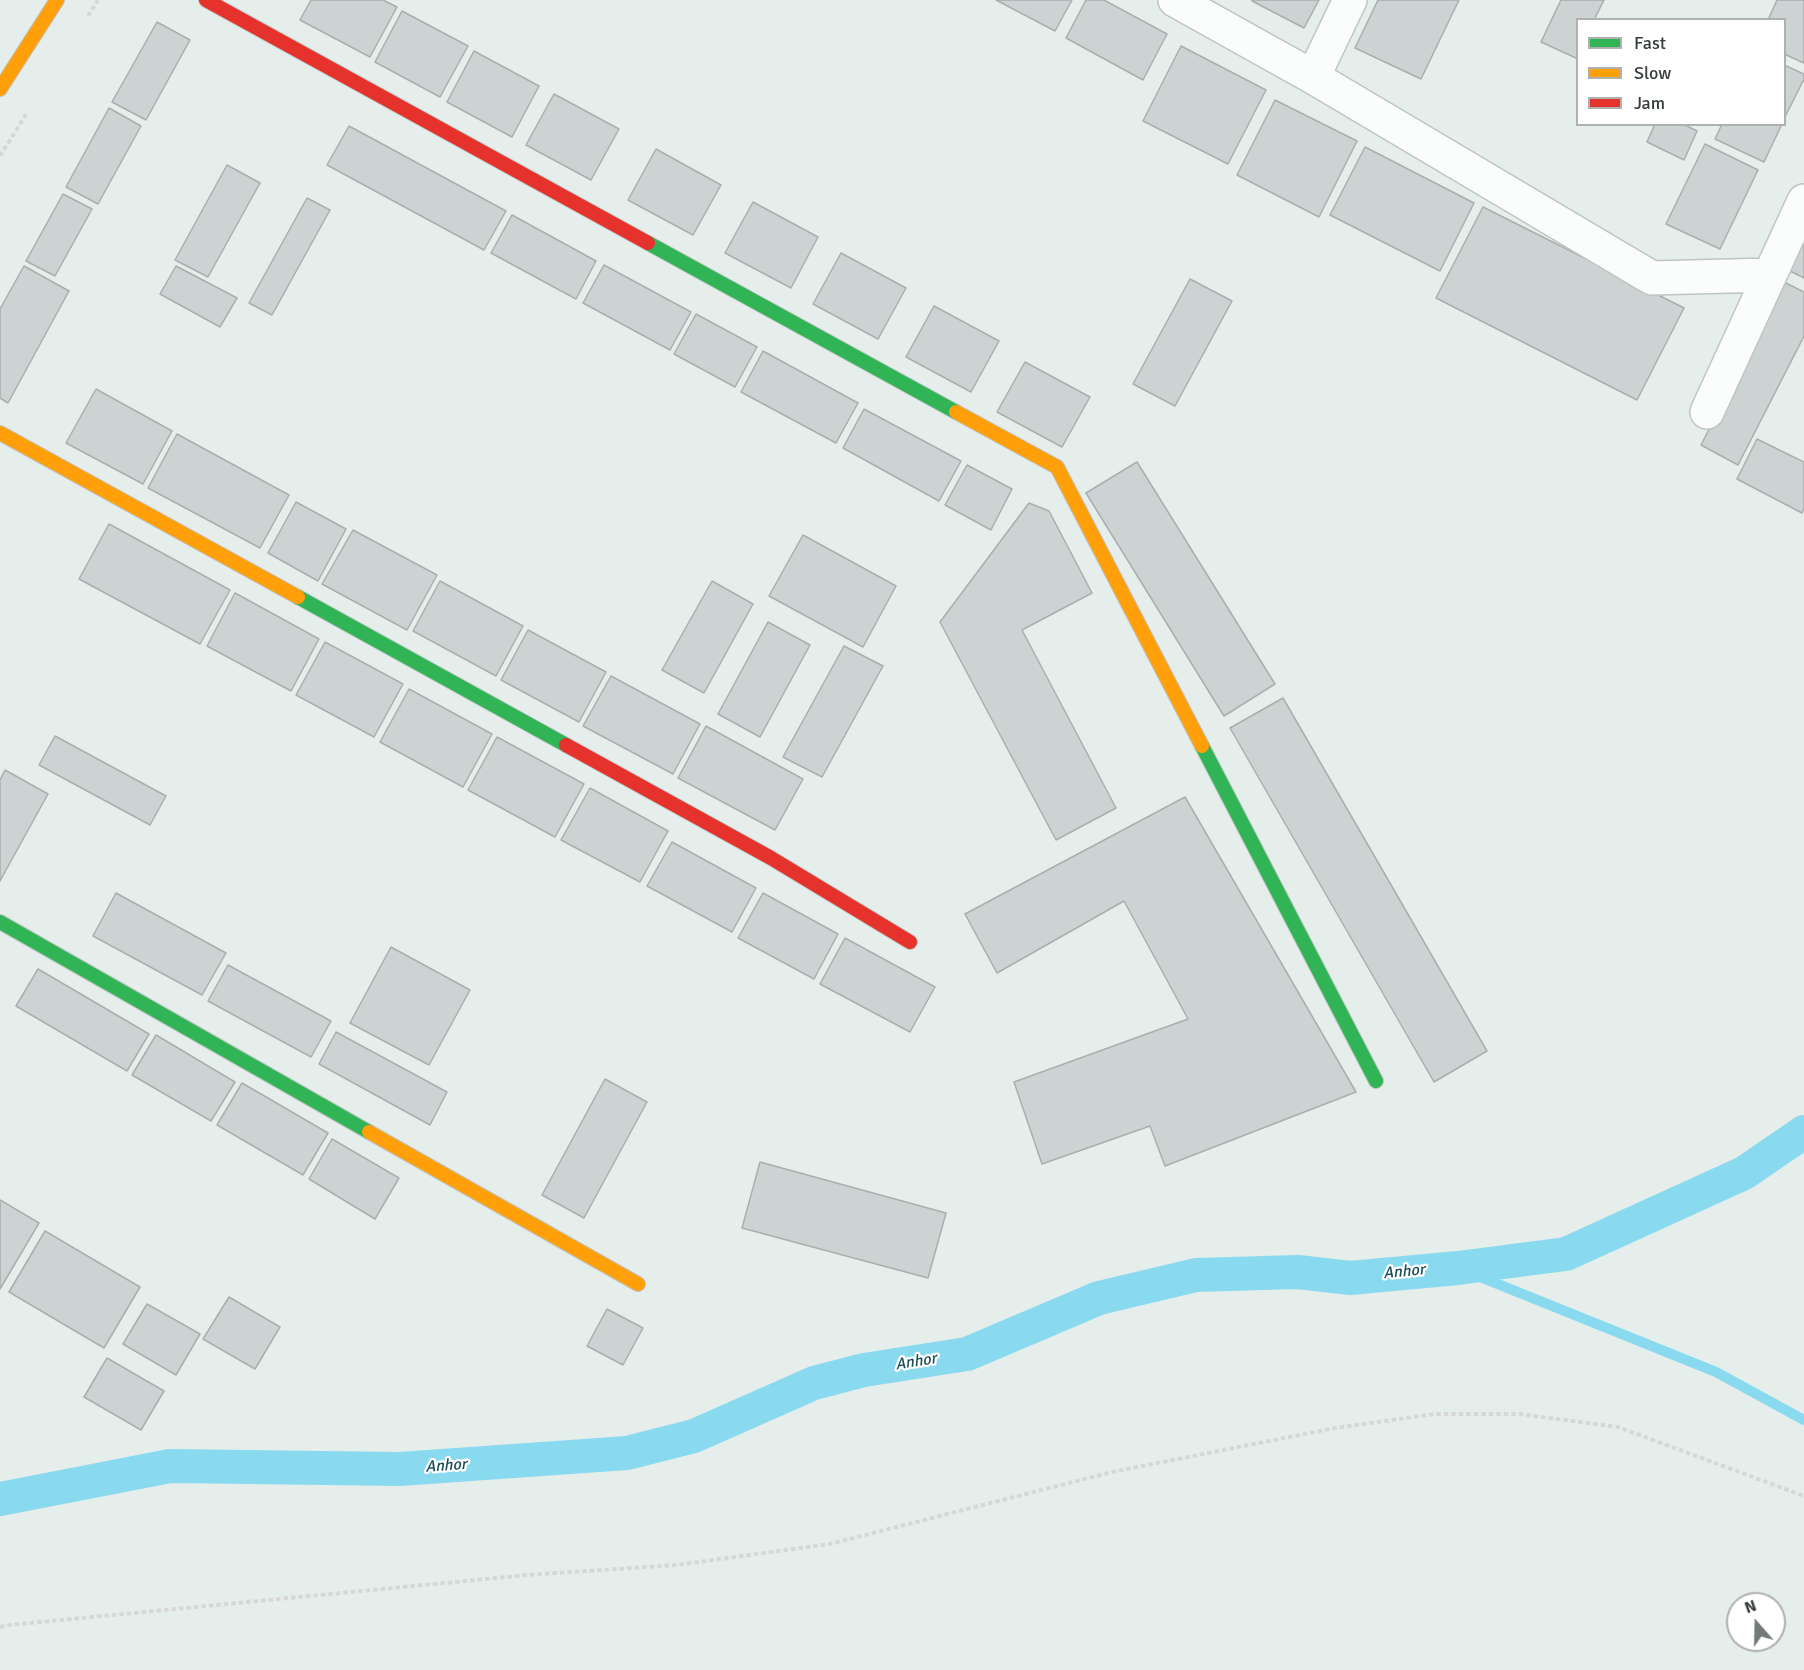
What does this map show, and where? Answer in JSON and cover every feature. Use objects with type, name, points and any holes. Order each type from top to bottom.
[{"type":"street","points":[[0,89],[57,0]]},
{"type":"street","points":[[206,0],[1057,467],[1376,1081]]},
{"type":"street","points":[[1175,0],[1313,77],[1652,278],[1770,275]]},
{"type":"street","points":[[1313,77],[1350,0]]},
{"type":"street","points":[[1707,412],[1804,201]]},
{"type":"street","points":[[0,433],[771,858],[910,942]]},
{"type":"street","points":[[0,922],[638,1284]]},
{"type":"path","points":[[0,1627],[527,1575],[676,1565],[830,1544],[1112,1472],[1335,1428],[1435,1414],[1520,1414],[1618,1427],[1804,1496]]},
{"type":"building","points":[[311,0],[383,0],[397,7],[370,57],[300,20]]},
{"type":"building","points":[[996,0],[1072,0],[1055,31]]},
{"type":"building","points":[[1086,0],[1104,0],[1167,34],[1143,80],[1066,38]]},
{"type":"building","points":[[1252,0],[1319,0],[1304,28]]},
{"type":"building","points":[[1378,0],[1459,0],[1421,79],[1355,48]]},
{"type":"building","points":[[1561,0],[1604,0],[1595,18],[1576,18],[1576,58],[1541,42]]},
{"type":"building","points":[[1777,0],[1804,0],[1804,63],[1786,55],[1786,18],[1769,18]]},
{"type":"building","points":[[402,11],[468,46],[440,97],[375,62]]},
{"type":"building","points":[[157,22],[190,40],[146,120],[112,102]]},
{"type":"building","points":[[1181,46],[1266,90],[1228,164],[1143,121]]},
{"type":"building","points":[[474,51],[539,86],[512,137],[447,102]]},
{"type":"building","points":[[1786,66],[1804,74],[1804,79],[1786,115]]},
{"type":"building","points":[[554,94],[619,129],[591,180],[526,145]]},
{"type":"building","points":[[1275,100],[1357,141],[1319,217],[1237,175]]},
{"type":"building","points":[[109,108],[141,126],[98,204],[66,187]]},
{"type":"building","points":[[349,126],[506,211],[484,250],[327,165]]},
{"type":"building","points":[[1654,126],[1687,126],[1697,131],[1684,160],[1647,142]]},
{"type":"building","points":[[1721,126],[1781,126],[1764,162],[1715,139]]},
{"type":"building","points":[[1705,144],[1758,170],[1720,249],[1666,224]]},
{"type":"building","points":[[1365,147],[1474,203],[1440,271],[1330,215]]},
{"type":"building","points":[[656,149],[721,185],[693,235],[628,200]]},
{"type":"building","points":[[227,165],[260,183],[208,277],[175,260]]},
{"type":"building","points":[[63,194],[92,209],[55,276],[26,261]]},
{"type":"building","points":[[307,198],[330,210],[272,315],[249,303]]},
{"type":"building","points":[[753,202],[818,237],[791,288],[725,253]]},
{"type":"building","points":[[1483,207],[1684,308],[1637,400],[1436,298]]},
{"type":"building","points":[[512,215],[596,261],[576,299],[491,253]]},
{"type":"building","points":[[1804,241],[1804,278],[1790,271]]},
{"type":"building","points":[[841,253],[906,288],[878,339],[813,304]]},
{"type":"building","points":[[604,265],[691,312],[670,350],[583,303]]},
{"type":"building","points":[[24,266],[69,291],[8,403],[0,398],[0,309]]},
{"type":"building","points":[[176,266],[237,298],[220,327],[160,294]]},
{"type":"building","points":[[1190,279],[1232,301],[1175,406],[1133,384]]},
{"type":"building","points":[[1784,282],[1804,292],[1804,336],[1738,465],[1701,445]]},
{"type":"building","points":[[934,306],[999,341],[971,392],[906,357]]},
{"type":"building","points":[[696,314],[757,347],[735,387],[674,354]]},
{"type":"building","points":[[763,351],[858,403],[836,443],[741,392]]},
{"type":"building","points":[[1025,362],[1090,397],[1062,447],[997,412]]},
{"type":"building","points":[[96,389],[172,431],[143,484],[66,443]]},
{"type":"building","points":[[864,409],[961,461],[939,501],[843,448]]},
{"type":"building","points":[[177,434],[289,495],[260,548],[148,488]]},
{"type":"building","points":[[1757,439],[1804,462],[1804,508],[1802,513],[1737,479]]},
{"type":"building","points":[[1137,462],[1275,684],[1224,716],[1086,493]]},
{"type":"building","points":[[967,465],[1012,489],[991,530],[945,505]]},
{"type":"building","points":[[296,502],[346,529],[318,581],[268,553]]},
{"type":"building","points":[[1029,503],[1049,511],[1092,593],[1022,630],[1116,808],[1056,840],[940,622]]},
{"type":"building","points":[[109,524],[230,590],[200,644],[79,579]]},
{"type":"building","points":[[353,530],[437,575],[407,630],[322,584]]},
{"type":"building","points":[[803,535],[896,586],[863,647],[769,596]]},
{"type":"building","points":[[440,581],[523,626],[496,676],[413,631]]},
{"type":"building","points":[[712,581],[753,604],[704,693],[662,670]]},
{"type":"building","points":[[235,593],[319,639],[291,691],[207,646]]},
{"type":"building","points":[[768,622],[810,645],[760,737],[718,714]]},
{"type":"building","points":[[528,630],[606,672],[579,722],[501,680]]},
{"type":"building","points":[[325,642],[403,684],[374,737],[296,695]]},
{"type":"building","points":[[844,646],[883,666],[822,777],[783,757]]},
{"type":"building","points":[[611,676],[700,724],[673,774],[583,726]]},
{"type":"building","points":[[409,689],[492,734],[463,787],[380,742]]},
{"type":"building","points":[[1283,698],[1487,1051],[1434,1082],[1230,728]]},
{"type":"building","points":[[706,726],[803,779],[775,830],[678,778]]},
{"type":"building","points":[[55,736],[166,796],[150,825],[39,765]]},
{"type":"building","points":[[497,737],[584,784],[555,837],[468,790]]},
{"type":"building","points":[[5,770],[48,794],[0,881],[0,780]]},
{"type":"building","points":[[590,788],[668,831],[640,882],[561,840]]},
{"type":"building","points":[[1185,797],[1356,1092],[1165,1166],[1150,1126],[1042,1164],[1014,1082],[1188,1019],[1124,901],[997,973],[965,914]]},
{"type":"building","points":[[672,842],[756,888],[732,932],[647,886]]},
{"type":"building","points":[[116,893],[226,953],[202,995],[93,936]]},
{"type":"building","points":[[763,893],[838,934],[814,979],[738,938]]},
{"type":"building","points":[[845,938],[935,987],[910,1032],[820,984]]},
{"type":"building","points":[[391,947],[470,990],[429,1065],[350,1023]]},
{"type":"building","points":[[228,965],[331,1021],[311,1057],[208,1001]]},
{"type":"building","points":[[38,969],[149,1034],[127,1071],[16,1006]]},
{"type":"building","points":[[336,1032],[447,1092],[430,1125],[319,1064]]},
{"type":"building","points":[[156,1035],[235,1082],[211,1121],[132,1075]]},
{"type":"building","points":[[605,1079],[647,1102],[584,1218],[542,1195]]},
{"type":"building","points":[[242,1083],[328,1133],[303,1175],[217,1125]]},
{"type":"building","points":[[332,1139],[399,1178],[375,1219],[309,1179]]},
{"type":"building","points":[[760,1162],[946,1213],[928,1278],[742,1228]]},
{"type":"building","points":[[0,1200],[39,1223],[0,1289]]},
{"type":"building","points":[[45,1231],[140,1287],[104,1348],[9,1292]]},
{"type":"building","points":[[229,1297],[280,1327],[255,1369],[203,1339]]},
{"type":"building","points":[[147,1304],[200,1334],[176,1375],[123,1344]]},
{"type":"building","points":[[607,1309],[643,1328],[623,1365],[587,1346]]},
{"type":"building","points":[[107,1358],[164,1391],[141,1430],[84,1397]]},
{"type":"waterway","name":"Anhor","points":[[0,1499],[170,1466],[400,1469],[627,1453],[694,1436],[814,1383],[864,1370],[967,1354],[1099,1298],[1196,1275],[1298,1272],[1350,1278],[1458,1268],[1566,1254],[1744,1173],[1804,1132]]},
{"type":"waterway","points":[[1458,1268],[1716,1372],[1804,1420]]},
{"type":"traffic: fast","points":[[648,243],[956,412]]},
{"type":"traffic: fast","points":[[298,597],[566,745]]},
{"type":"traffic: fast","points":[[1202,746],[1376,1081]]},
{"type":"traffic: fast","points":[[0,922],[369,1132]]},
{"type":"traffic: slow","points":[[0,89],[57,0]]},
{"type":"traffic: slow","points":[[956,412],[1057,467],[1202,746]]},
{"type":"traffic: slow","points":[[0,433],[298,597]]},
{"type":"traffic: slow","points":[[369,1132],[638,1284]]},
{"type":"traffic: jam","points":[[206,0],[648,243]]},
{"type":"traffic: jam","points":[[566,745],[771,858],[910,942]]}]
